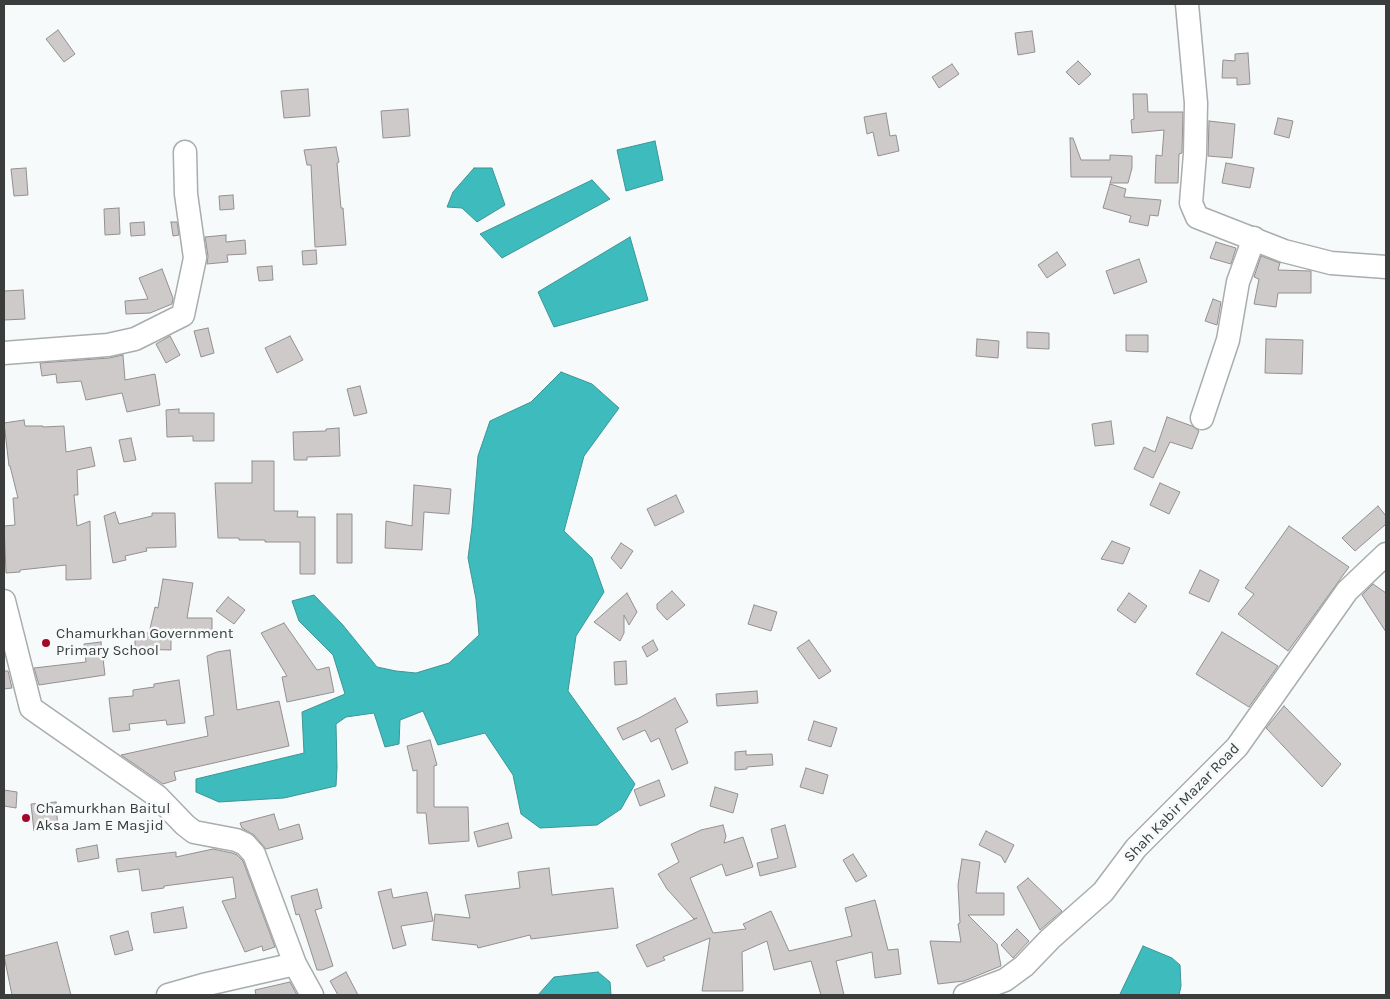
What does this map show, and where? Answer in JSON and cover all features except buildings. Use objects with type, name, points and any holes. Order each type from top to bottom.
[{"type":"street","points":[[1187,4],[1196,103],[1195,154],[1191,203],[1197,217],[1284,251],[1331,263],[1386,267]]},
{"type":"street","points":[[4,353],[108,345],[136,339],[183,315],[195,258],[186,194],[185,152]]},
{"type":"street","points":[[1202,418],[1228,340],[1238,282],[1254,238]]},
{"type":"street","name":"Shah Kabir Mazar Road","points":[[965,995],[1005,980],[1024,966],[1050,939],[1104,892],[1136,848],[1237,747],[1347,591],[1386,554]]},
{"type":"street","points":[[4,601],[30,708],[157,796],[194,832],[236,840],[245,844],[254,854],[294,964],[312,995]]},
{"type":"street","points":[[168,995],[294,964]]},
{"type":"water","points":[[655,141],[663,180],[626,191],[617,150]]},
{"type":"water","points":[[474,168],[492,168],[505,205],[477,222],[462,208],[447,207],[453,192]]},
{"type":"water","points":[[592,180],[610,199],[502,258],[480,234]]},
{"type":"water","points":[[630,237],[648,300],[554,327],[538,292]]},
{"type":"water","points":[[561,372],[592,384],[619,408],[584,456],[564,531],[592,558],[604,592],[576,636],[568,691],[635,784],[621,809],[597,825],[540,828],[521,814],[513,775],[485,733],[438,745],[423,711],[400,720],[399,744],[385,747],[374,713],[346,717],[336,724],[336,786],[284,798],[219,802],[196,792],[196,779],[304,753],[302,712],[345,694],[333,655],[299,621],[292,601],[314,595],[342,624],[377,667],[396,671],[416,673],[449,663],[479,635],[476,599],[468,558],[478,456],[490,421],[531,402]]},
{"type":"water","points":[[1143,946],[1172,958],[1180,965],[1181,986],[1179,995],[1120,994]]},
{"type":"water","points":[[598,972],[610,982],[611,995],[538,995],[554,977]]},
{"type":"place","name":"Chamurkhan Government Primary School","points":[[46,643]]},
{"type":"place","name":"Chamurkhan Baitul Aksa Jam E Masjid","points":[[26,818]]}]
